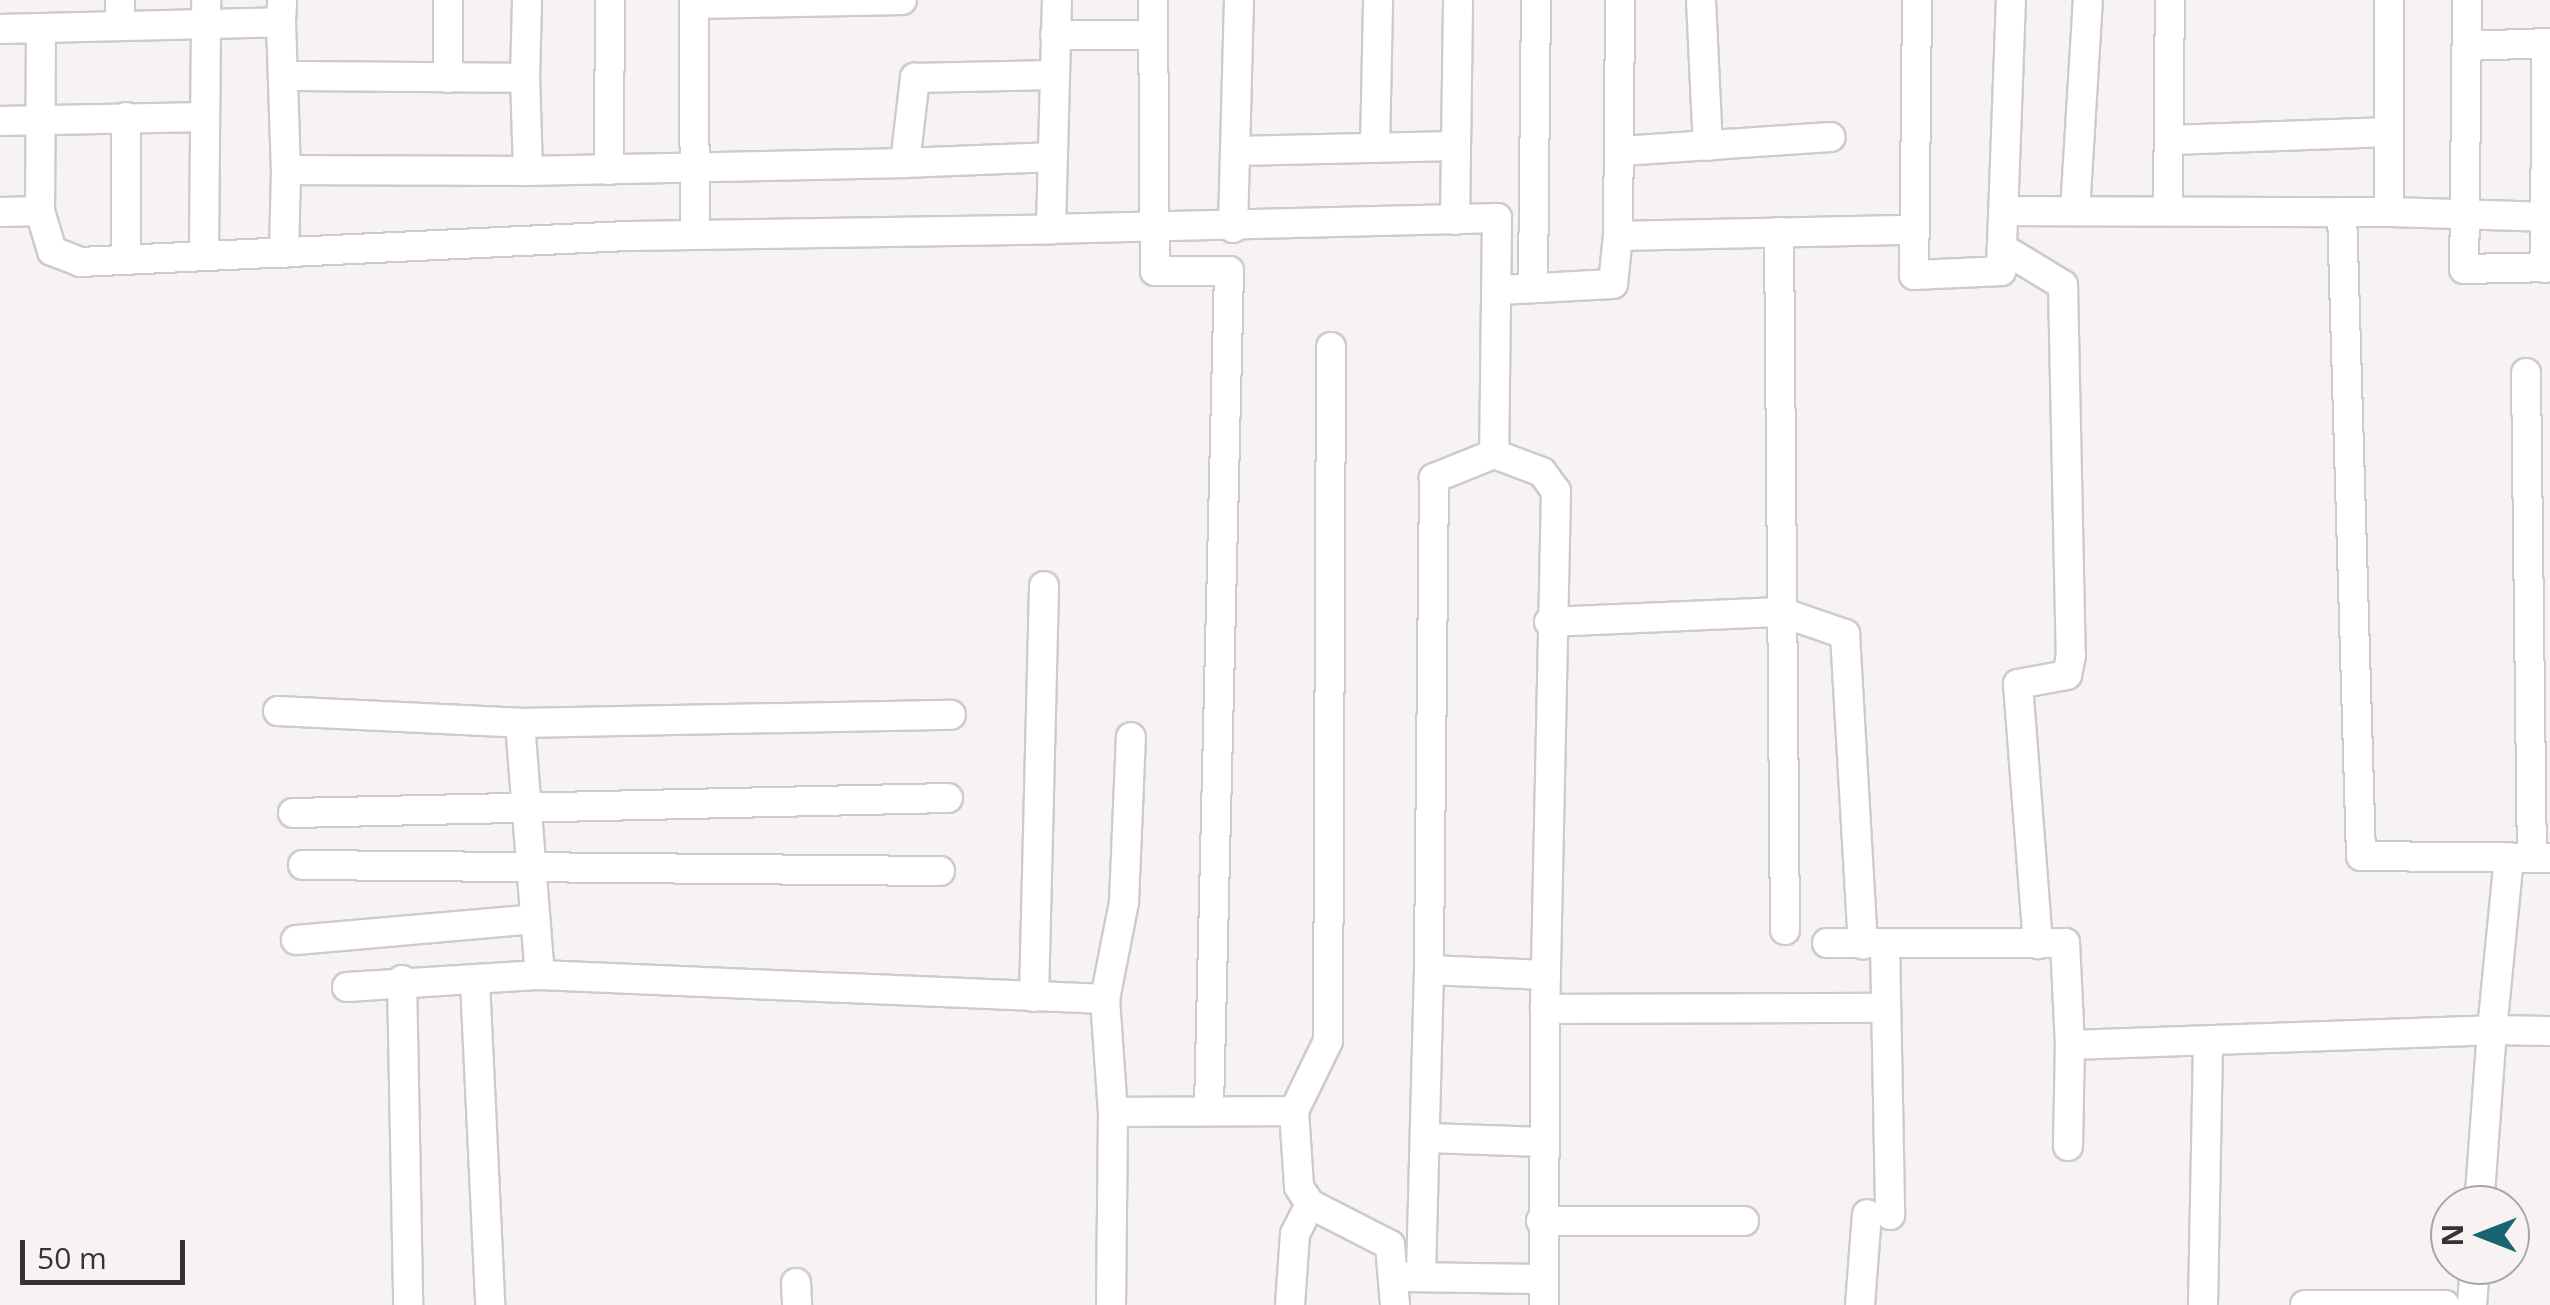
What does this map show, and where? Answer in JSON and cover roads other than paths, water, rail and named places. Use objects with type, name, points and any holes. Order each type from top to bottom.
[{"type":"street","points":[[448,0],[448,78]]},
{"type":"street","points":[[528,0],[528,171]]},
{"type":"street","points":[[609,170],[610,0]]},
{"type":"street","points":[[695,234],[694,2],[902,0]]},
{"type":"street","points":[[1051,230],[1056,0]]},
{"type":"street","points":[[1153,0],[1151,230],[1155,270],[1229,270],[1209,1108]]},
{"type":"street","points":[[1233,228],[1239,0]]},
{"type":"street","points":[[1376,148],[1378,0]]},
{"type":"street","points":[[1455,220],[1458,0]]},
{"type":"street","points":[[1533,283],[1536,0]]},
{"type":"street","points":[[1500,290],[1533,283],[1612,284],[1621,152],[1620,0]]},
{"type":"street","points":[[1702,0],[1708,146]]},
{"type":"street","points":[[1918,0],[1910,230],[1914,276],[2002,271],[2011,0]]},
{"type":"street","points":[[2075,211],[2088,0]]},
{"type":"street","points":[[2168,211],[2172,140],[2170,0]]},
{"type":"street","points":[[2388,0],[2388,212]]},
{"type":"street","points":[[2467,0],[2464,269],[2548,268],[2548,43],[2467,46]]},
{"type":"street","points":[[0,29],[42,28],[120,13],[282,11],[284,253]]},
{"type":"street","points":[[204,254],[206,12]]},
{"type":"street","points":[[42,28],[40,211],[52,252],[80,262],[695,234],[1151,230],[1497,218],[1500,290],[1494,454]]},
{"type":"street","points":[[1055,35],[1153,35]]},
{"type":"street","points":[[904,163],[915,78],[1054,75]]},
{"type":"street","points":[[283,76],[525,78]]},
{"type":"street","points":[[0,122],[41,117],[205,117]]},
{"type":"street","points":[[126,117],[126,259]]},
{"type":"street","points":[[2172,140],[2388,132]]},
{"type":"street","points":[[1621,152],[1831,137]]},
{"type":"street","points":[[1235,151],[1455,146]]},
{"type":"street","points":[[286,170],[609,170],[1054,157]]},
{"type":"street","points":[[0,212],[40,211]]},
{"type":"street","points":[[2004,211],[2388,212],[2548,217]]},
{"type":"street","points":[[2342,212],[2361,856],[2530,858]]},
{"type":"street","points":[[1618,236],[1910,230]]},
{"type":"street","points":[[1778,232],[1785,930]]},
{"type":"street","points":[[2002,248],[2063,285],[2071,655],[2067,675],[2018,684],[2038,944]]},
{"type":"street","points":[[1331,347],[1328,1041],[1294,1111],[1298,1187],[1310,1204],[1372,1230],[1390,1244],[1404,1286]]},
{"type":"street","points":[[2481,1185],[2492,1030],[2530,858],[2538,517],[2526,373]]},
{"type":"street","points":[[1494,454],[1542,472],[1556,491],[1549,622],[1543,1292],[1404,1286],[1428,1138],[1434,478],[1494,454]]},
{"type":"street","points":[[1034,997],[1044,586]]},
{"type":"street","points":[[1549,622],[1781,612],[1830,624],[1851,654],[1874,944],[1883,1008],[1878,1214],[1860,1305]]},
{"type":"street","points":[[278,711],[520,724],[951,714]]},
{"type":"street","points":[[520,724],[525,803],[534,861],[540,975]]},
{"type":"street","points":[[1111,1305],[1112,1112],[1105,999],[1124,902],[1131,736]]},
{"type":"street","points":[[294,813],[525,803],[948,798]]},
{"type":"street","points":[[303,865],[534,861],[940,871]]},
{"type":"street","points":[[296,940],[535,919]]},
{"type":"street","points":[[1827,943],[2066,943],[2068,1146]]},
{"type":"street","points":[[1429,970],[1546,975]]},
{"type":"street","points":[[347,986],[540,975],[1105,999]]},
{"type":"street","points":[[402,980],[408,1305]]},
{"type":"street","points":[[474,981],[490,1305]]},
{"type":"street","points":[[1545,1009],[1883,1008]]},
{"type":"street","points":[[2070,1045],[2208,1044],[2492,1030],[2550,1031]]},
{"type":"street","points":[[2203,1305],[2208,1044]]},
{"type":"street","points":[[1112,1112],[1209,1108],[1294,1111]]},
{"type":"street","points":[[1428,1138],[1543,1142]]},
{"type":"street","points":[[1290,1305],[1295,1234],[1310,1204]]},
{"type":"street","points":[[1542,1220],[1744,1220]]},
{"type":"street","points":[[2304,1305],[2446,1305]]}]
